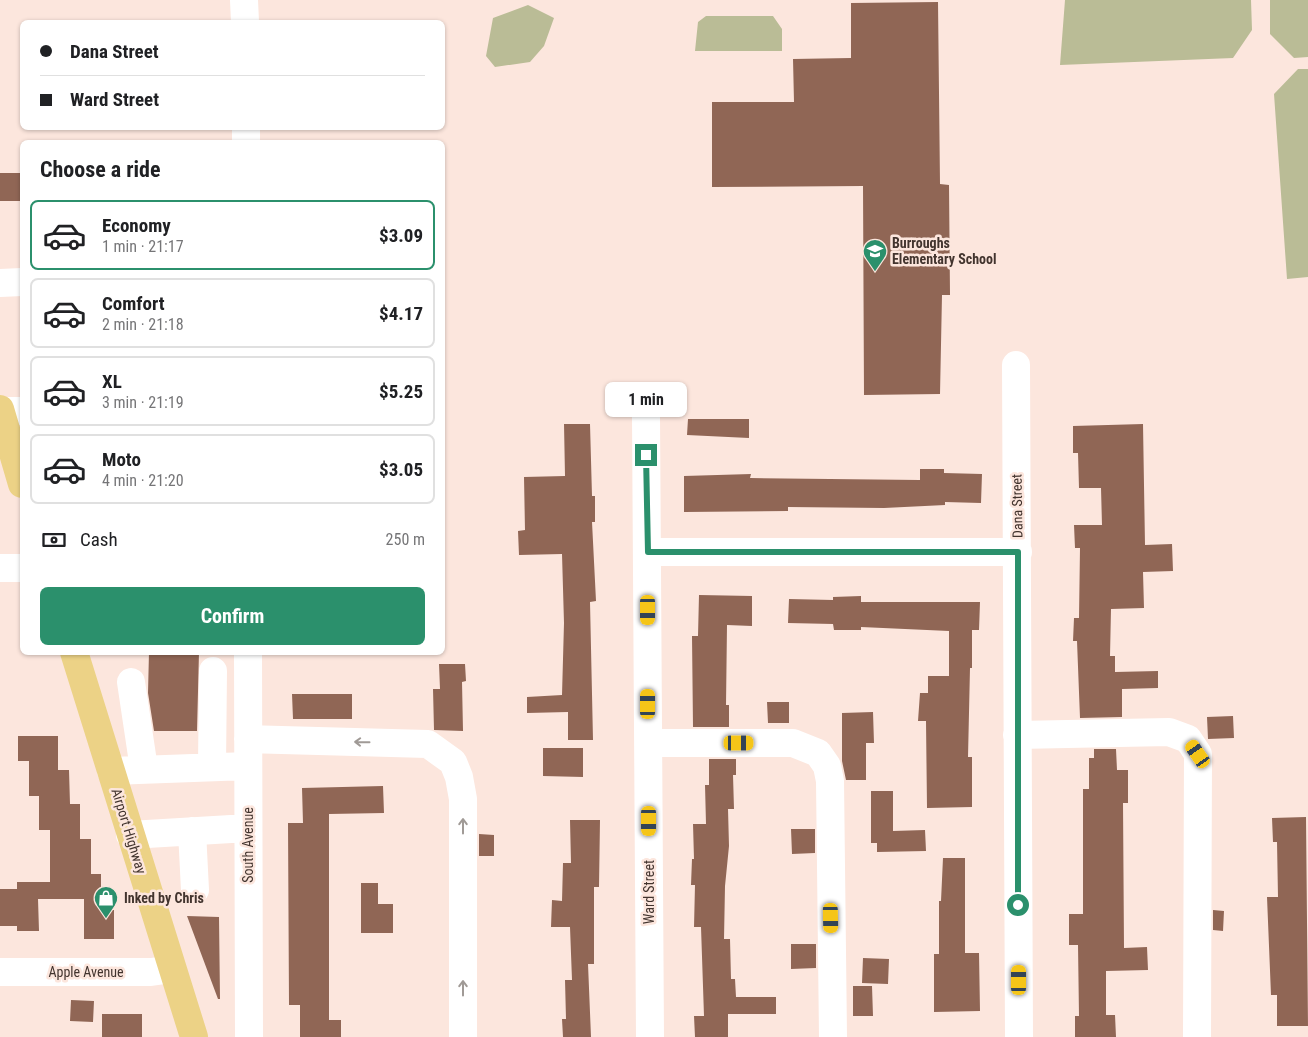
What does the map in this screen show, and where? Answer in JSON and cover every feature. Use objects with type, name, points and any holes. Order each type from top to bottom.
[{"type":"main road","points":[[8,411],[20,474]]},
{"type":"main road","name":"Airport Highway","points":[[75,655],[194,1037]]},
{"type":"street","points":[[244,0],[244,20]]},
{"type":"street","points":[[0,283],[20,282]]},
{"type":"street","name":"Dana Street","points":[[1016,366],[1019,1037]]},
{"type":"street","name":"Ward Street","points":[[646,416],[650,1037]]},
{"type":"street","points":[[648,552],[1018,552]]},
{"type":"street","points":[[0,568],[20,568]]},
{"type":"street","name":"South Avenue","points":[[248,655],[249,1037]]},
{"type":"street","points":[[212,767],[213,671]]},
{"type":"street","points":[[131,682],[144,769]]},
{"type":"street","points":[[1018,736],[1169,732],[1188,739],[1198,754],[1197,1037]]},
{"type":"street","points":[[248,739],[428,744],[453,762],[460,777],[463,799],[463,1037]]},
{"type":"street","points":[[649,742],[793,743],[818,753],[826,766],[830,781],[833,1037]]},
{"type":"street","points":[[111,771],[248,766]]},
{"type":"street","points":[[130,836],[248,828]]},
{"type":"street","points":[[192,831],[195,890]]},
{"type":"street","name":"Apple Avenue","points":[[0,972],[151,972],[172,969]]},
{"type":"green space","points":[[1065,0],[1251,0],[1252,30],[1233,58],[1060,65]]},
{"type":"green space","points":[[1270,0],[1308,0],[1308,57],[1294,58],[1270,34]]},
{"type":"green space","points":[[528,5],[554,18],[544,46],[530,62],[495,67],[486,56],[493,18]]},
{"type":"green space","points":[[706,16],[773,16],[782,29],[782,51],[695,51],[698,22]]},
{"type":"green space","points":[[1298,69],[1308,69],[1308,277],[1287,279],[1274,94]]},
{"type":"building","points":[[938,2],[940,184],[949,185],[950,295],[942,295],[940,394],[864,395],[863,186],[712,187],[712,102],[794,102],[793,59],[851,58],[851,3]]},
{"type":"building","points":[[0,173],[20,173],[20,201],[0,201]]},
{"type":"building","points":[[688,419],[749,419],[749,438],[687,435]]},
{"type":"building","points":[[564,424],[590,424],[592,496],[595,496],[595,522],[592,522],[596,601],[590,602],[593,740],[568,740],[568,712],[527,713],[527,697],[562,695],[564,623],[562,554],[519,555],[518,531],[525,530],[524,477],[565,476]]},
{"type":"building","points":[[1143,424],[1145,545],[1172,544],[1173,571],[1143,572],[1144,608],[1111,609],[1110,656],[1115,656],[1115,672],[1158,671],[1158,688],[1122,689],[1122,717],[1080,718],[1077,641],[1073,641],[1074,618],[1079,618],[1080,548],[1075,548],[1074,525],[1102,525],[1101,488],[1079,488],[1078,453],[1073,453],[1073,426]]},
{"type":"building","points":[[920,469],[944,469],[944,473],[982,474],[981,503],[945,502],[945,505],[884,508],[788,507],[788,511],[684,512],[684,476],[751,474],[750,478],[920,480]]},
{"type":"building","points":[[699,595],[752,596],[752,626],[727,625],[726,705],[729,705],[729,727],[693,727],[692,636],[698,636]]},
{"type":"building","points":[[861,596],[861,602],[980,602],[979,630],[972,630],[972,668],[970,668],[968,757],[972,757],[972,807],[927,808],[926,721],[918,721],[920,693],[928,693],[928,676],[949,676],[949,631],[861,627],[861,630],[834,630],[833,624],[788,623],[789,599],[833,600],[833,597]]},
{"type":"building","points":[[149,655],[199,655],[197,731],[154,731],[148,693]]},
{"type":"building","points":[[439,664],[465,664],[466,681],[462,682],[463,731],[434,730],[433,689],[440,689]]},
{"type":"building","points":[[292,694],[352,694],[352,719],[293,719]]},
{"type":"building","points":[[767,702],[789,702],[789,723],[768,723]]},
{"type":"building","points":[[873,712],[874,743],[866,743],[866,780],[846,780],[842,761],[842,713]]},
{"type":"building","points":[[1233,716],[1234,738],[1208,739],[1207,717]]},
{"type":"building","points":[[18,736],[58,736],[58,770],[69,770],[70,804],[80,804],[80,839],[91,839],[91,874],[101,874],[101,910],[114,910],[114,939],[84,939],[84,899],[38,899],[39,931],[17,931],[17,926],[0,926],[0,889],[17,889],[17,882],[50,882],[50,830],[39,830],[39,796],[29,796],[29,761],[18,761]]},
{"type":"building","points":[[543,748],[583,748],[583,777],[543,776]]},
{"type":"building","points":[[1094,749],[1116,749],[1117,770],[1128,770],[1128,803],[1123,803],[1124,948],[1147,947],[1148,970],[1106,971],[1106,1015],[1115,1015],[1116,1037],[1075,1037],[1075,1016],[1079,1016],[1078,945],[1069,945],[1069,914],[1083,914],[1083,789],[1089,789],[1089,758],[1094,758]]},
{"type":"building","points":[[709,759],[736,759],[736,775],[733,775],[734,809],[728,809],[729,846],[725,886],[724,939],[730,939],[731,979],[735,979],[736,997],[776,997],[776,1014],[728,1014],[728,1037],[695,1037],[694,1016],[704,1016],[701,927],[694,927],[695,885],[691,885],[692,859],[694,859],[693,824],[706,824],[705,785],[709,785]]},
{"type":"building","points":[[383,786],[384,813],[329,814],[329,1020],[341,1020],[341,1037],[300,1037],[300,1005],[289,1005],[288,823],[303,823],[302,788]]},
{"type":"building","points":[[871,791],[893,791],[893,831],[925,830],[926,851],[877,852],[877,843],[871,843]]},
{"type":"building","points":[[1306,817],[1308,1026],[1277,1026],[1277,995],[1271,995],[1267,897],[1278,897],[1277,842],[1273,842],[1272,818]]},
{"type":"building","points":[[570,820],[600,820],[599,887],[594,887],[594,964],[588,964],[591,1037],[563,1037],[562,1019],[566,1019],[565,980],[572,980],[570,927],[551,927],[552,900],[562,901],[563,863],[571,863]]},
{"type":"building","points":[[791,829],[815,829],[815,853],[792,854]]},
{"type":"building","points":[[479,834],[494,835],[494,856],[479,856]]},
{"type":"building","points":[[943,858],[965,858],[965,953],[979,953],[980,1011],[934,1012],[934,954],[939,954],[939,901],[941,901]]},
{"type":"building","points":[[361,883],[378,883],[378,904],[393,904],[393,933],[361,933]]},
{"type":"building","points":[[1213,910],[1224,911],[1223,931],[1213,930]]},
{"type":"building","points":[[187,916],[219,917],[220,999],[218,999]]},
{"type":"building","points":[[791,944],[816,944],[816,968],[791,969]]},
{"type":"building","points":[[863,958],[889,959],[888,984],[862,983]]},
{"type":"building","points":[[853,986],[872,986],[873,1016],[853,1016]]},
{"type":"building","points":[[71,1000],[94,1001],[93,1022],[70,1021]]},
{"type":"building","points":[[102,1014],[142,1014],[142,1037],[102,1037]]},
{"type":"place","name":"Burroughs Elementary School","points":[[875,272]]},
{"type":"place","name":"Inked by Chris","points":[[106,919]]},
{"type":"route","points":[[646,455],[648,552],[1018,552],[1018,905]]}]
